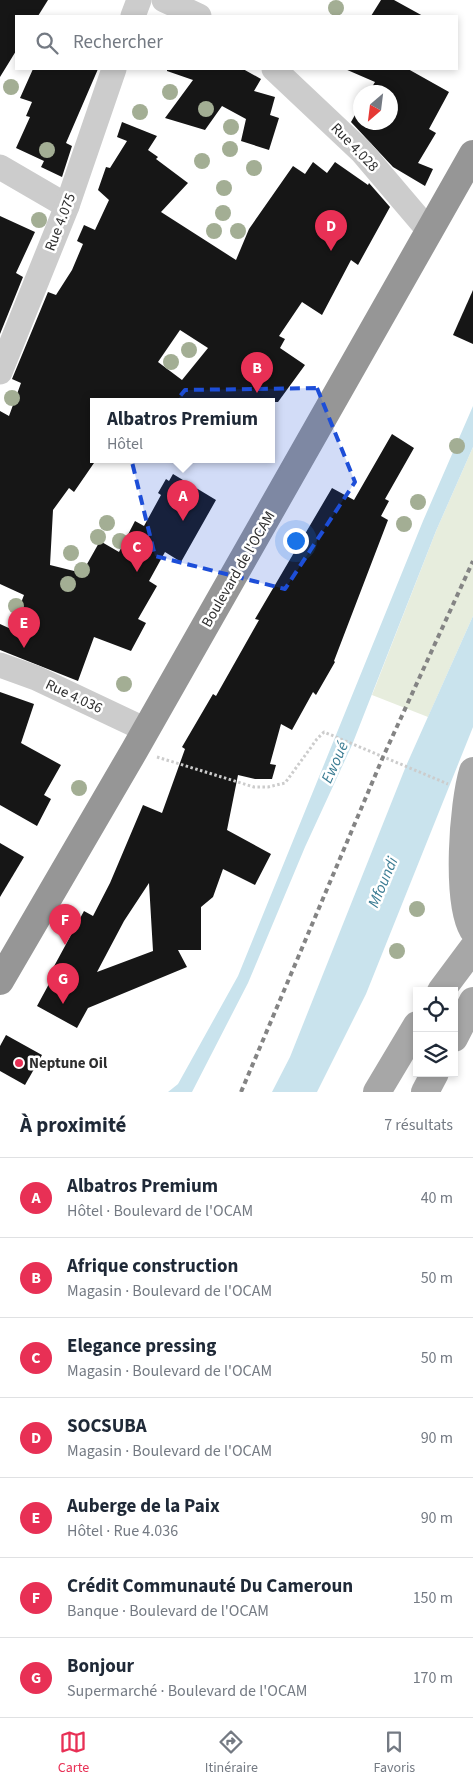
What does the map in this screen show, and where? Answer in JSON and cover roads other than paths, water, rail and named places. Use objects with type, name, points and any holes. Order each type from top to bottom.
[{"type":"highway","name":"Boulevard de l'OCAM","points":[[0,981],[140,740],[473,154]]},
{"type":"main road","points":[[473,771],[467,790],[463,875],[466,909],[473,930]]},
{"type":"main road","points":[[444,987],[470,952]]},
{"type":"main road","points":[[457,1032],[473,1001]]},
{"type":"main road","points":[[377,1092],[413,1032]]},
{"type":"main road","points":[[425,1092],[433,1077]]},
{"type":"street","points":[[133,15],[139,0]]},
{"type":"street","points":[[164,0],[197,15]]},
{"type":"street","name":"Rue 4.075","points":[[0,372],[67,206],[114,70]]},
{"type":"street","name":"Rue 4.028","points":[[275,70],[362,152],[430,232]]},
{"type":"street","points":[[0,167],[67,206]]},
{"type":"street","name":"Rue 4.036","points":[[0,665],[36,678],[140,740]]},
{"type":"water","name":"Ewoué","points":[[473,406],[473,447],[436,531],[352,745],[305,847],[248,983],[192,1092],[168,1092],[178,1084],[238,976],[423,521]]},
{"type":"water","name":"Mfoundi","points":[[473,616],[473,727],[366,994],[317,1092],[272,1092],[290,1057],[406,766]]},
{"type":"railway","points":[[241,1092],[383,757],[473,561]]},
{"type":"place","name":"SOCSUBA","points":[[331,251]]},
{"type":"place","name":"Afrique construction","points":[[257,393]]},
{"type":"place","name":"Albatros Premium","points":[[183,521]]},
{"type":"place","name":"Elegance pressing","points":[[137,572]]},
{"type":"place","name":"Auberge de la Paix","points":[[24,648]]},
{"type":"place","name":"Crédit Communauté Du Cameroun","points":[[65,945]]},
{"type":"place","name":"Bonjour","points":[[63,1004]]},
{"type":"place","name":"Neptune Oil","points":[[19,1063]]}]
